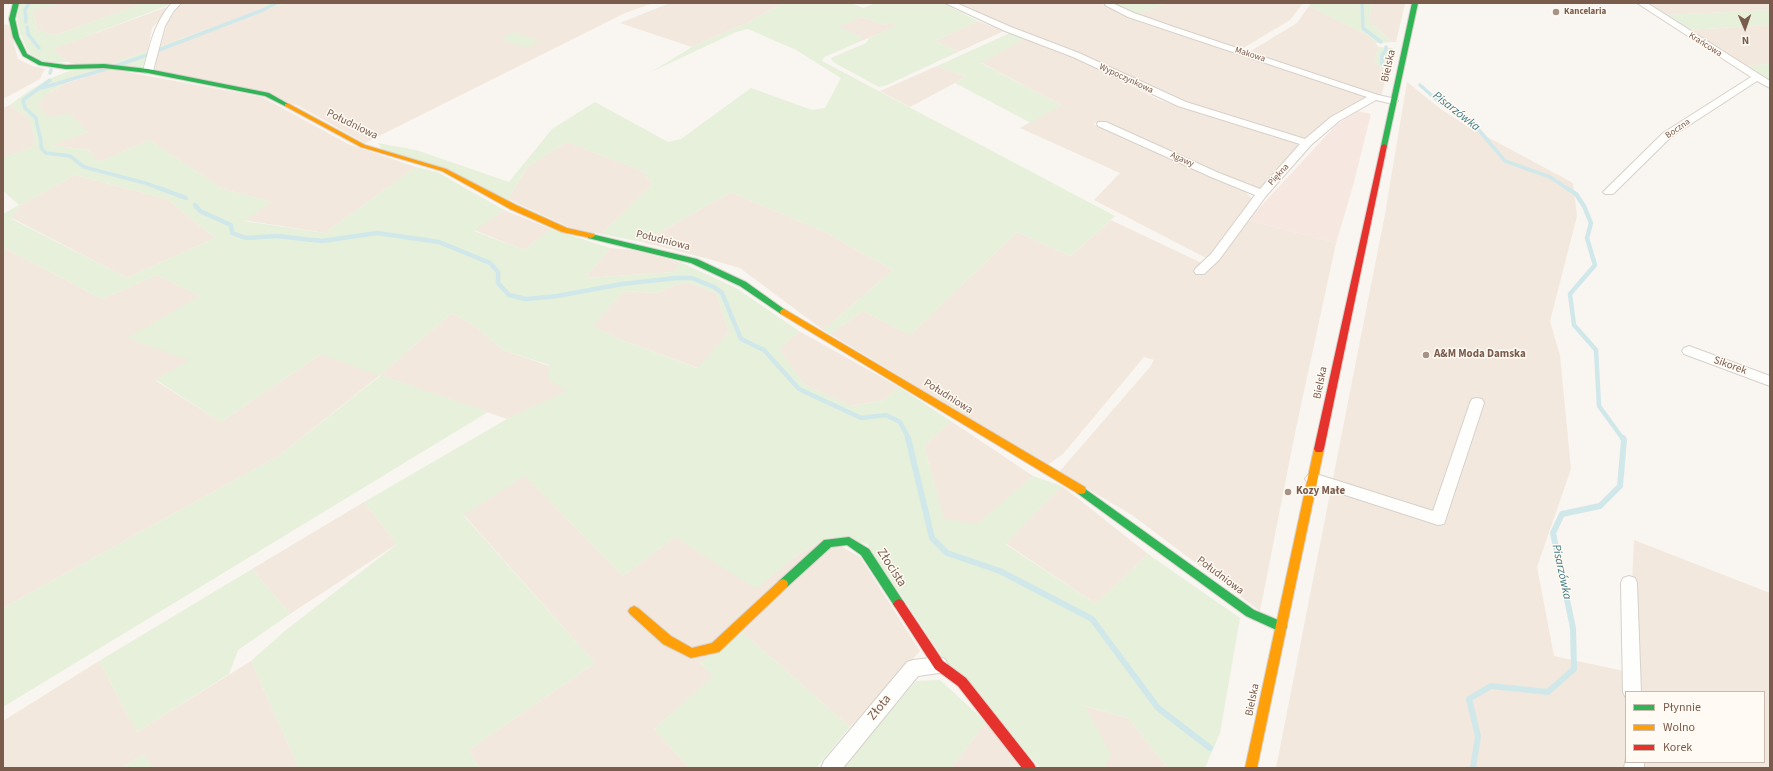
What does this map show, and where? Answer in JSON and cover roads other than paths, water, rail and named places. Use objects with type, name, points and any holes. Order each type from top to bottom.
[{"type":"street","name":"Południowa","points":[[16,3],[12,19],[16,37],[25,55],[41,64],[66,67],[104,66],[148,72],[267,94],[363,146],[444,170],[513,207],[565,230],[694,261],[743,284],[774,307],[892,376],[1002,444],[1077,487],[1250,613],[1281,627]]},
{"type":"street","points":[[148,72],[153,47],[159,29],[177,3]]},
{"type":"street","name":"Wypoczynkowa","points":[[949,3],[1008,29],[1076,55],[1182,104],[1307,143]]},
{"type":"street","name":"Bielska","points":[[1251,768],[1414,3]]},
{"type":"street","name":"Krańcowa","points":[[1641,3],[1770,85]]},
{"type":"street","name":"Makowa","points":[[1109,5],[1131,15],[1171,29],[1375,97],[1393,101]]},
{"type":"street","points":[[3,22],[13,23]]},
{"type":"street","name":"Boczna","points":[[1609,192],[1667,135],[1757,77]]},
{"type":"street","name":"Piękna","points":[[1200,271],[1215,257],[1262,194],[1307,143],[1335,119],[1375,97]]},
{"type":"street","name":"Agawy","points":[[1102,124],[1215,176],[1262,194]]},
{"type":"street","name":"Sikorek","points":[[1689,351],[1770,381]]},
{"type":"street","points":[[1313,479],[1438,519],[1477,403]]},
{"type":"street","name":"Złocista","points":[[634,611],[667,640],[690,653],[715,648],[828,543],[849,541],[865,552],[939,665],[962,682],[1030,768]]},
{"type":"street","points":[[1629,583],[1632,691]]},
{"type":"street","name":"Złota","points":[[831,768],[913,668],[939,665]]},
{"type":"waterway","points":[[26,22],[25,10],[29,3]]},
{"type":"waterway","points":[[156,51],[263,10],[276,3]]},
{"type":"waterway","name":"Pisarzówka","points":[[1362,3],[1363,28],[1381,42]]},
{"type":"waterway","points":[[27,27],[28,34],[39,48]]},
{"type":"waterway","name":"Pisarzówka","points":[[1382,64],[1382,55],[1386,50],[1386,47]]},
{"type":"waterway","points":[[115,66],[150,54]]},
{"type":"waterway","points":[[42,88],[106,69]]},
{"type":"waterway","points":[[50,80],[23,100],[25,108],[36,118],[41,139],[41,148],[46,153],[70,156],[84,167],[162,189]]},
{"type":"waterway","name":"Pisarzówka","points":[[1420,85],[1438,101],[1478,129],[1505,161],[1550,177],[1568,189]]},
{"type":"waterway","points":[[159,188],[186,198]]},
{"type":"waterway","name":"Pisarzówka","points":[[1567,188],[1576,194],[1584,206],[1591,223],[1587,238],[1595,265],[1570,294],[1574,325],[1596,350],[1599,406],[1623,439]]},
{"type":"waterway","points":[[195,205],[200,211],[231,225],[232,233],[246,238],[276,236],[322,241],[377,233],[439,242],[490,263],[498,272],[498,283],[509,295],[526,299],[557,296],[622,284],[676,278],[692,278],[714,287],[722,293],[741,339],[764,350],[799,389],[861,418],[886,415],[900,422],[909,439]]},
{"type":"waterway","points":[[908,438],[932,538],[947,553],[1000,571],[1092,619],[1158,708],[1210,748]]},
{"type":"waterway","name":"Pisarzówka","points":[[1473,768],[1478,736],[1469,699],[1491,686],[1548,692],[1574,669],[1573,628],[1553,533],[1562,514],[1600,506],[1620,486],[1623,438]]},
{"type":"place","name":"Kancelaria","points":[[1556,12]]},
{"type":"place","name":"A&M Moda Damska","points":[[1426,355]]},
{"type":"place","name":"Kozy Małe","points":[[1288,492]]}]
